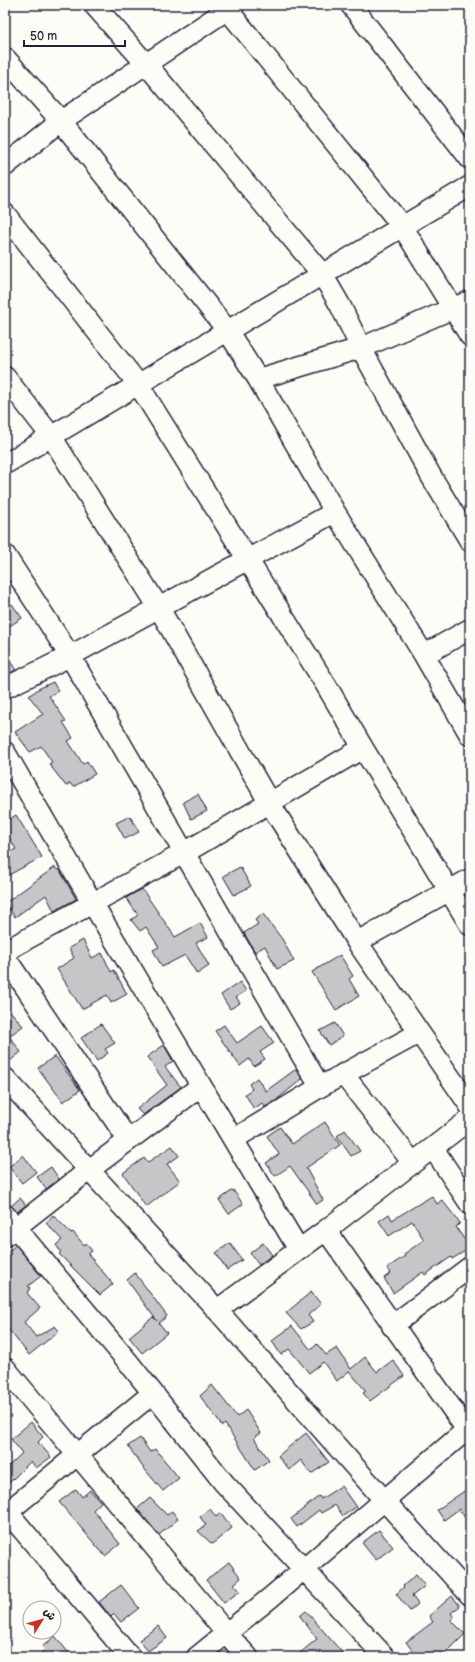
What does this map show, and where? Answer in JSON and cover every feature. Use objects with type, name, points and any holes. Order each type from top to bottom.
[{"type":"street","points":[[94,5],[147,65],[322,274],[431,476],[470,541]]},
{"type":"street","points":[[351,5],[470,159]]},
{"type":"street","points":[[5,166],[61,121],[147,65],[228,7],[402,226],[462,305],[470,336]]},
{"type":"street","points":[[5,58],[61,121],[227,330],[258,379],[335,512],[424,656],[470,735]]},
{"type":"street","points":[[5,464],[470,186]]},
{"type":"street","points":[[5,214],[138,384],[326,685],[362,748],[470,926]]},
{"type":"street","points":[[258,379],[361,348],[462,305]]},
{"type":"street","points":[[5,377],[51,436],[159,608],[270,804],[356,942],[470,1106]]},
{"type":"street","points":[[5,688],[70,656],[335,512]]},
{"type":"street","points":[[5,555],[70,656],[320,1086]]},
{"type":"street","points":[[424,656],[470,629]]},
{"type":"street","points":[[5,951],[184,853],[270,804],[362,748]]},
{"type":"street","points":[[5,752],[93,904],[201,1086],[234,1138],[299,1250]]},
{"type":"street","points":[[356,942],[470,879]]},
{"type":"street","points":[[5,957],[128,1140]]},
{"type":"street","points":[[234,1138],[320,1086],[418,1033]]},
{"type":"street","points":[[343,1074],[413,1163]]},
{"type":"street","points":[[5,1078],[217,1310],[384,1500],[470,1595]]},
{"type":"street","points":[[201,1086],[89,1170],[9,1226],[153,1393],[224,1483],[385,1657]]},
{"type":"street","points":[[217,1310],[326,1230],[470,1119]]},
{"type":"street","points":[[432,1148],[470,1204]]},
{"type":"street","points":[[197,1657],[227,1634],[468,1429],[392,1326],[326,1230]]},
{"type":"street","points":[[392,1326],[470,1267]]},
{"type":"street","points":[[5,1368],[227,1634],[248,1657]]},
{"type":"street","points":[[130,1657],[6,1511],[78,1456],[153,1393]]},
{"type":"building","points":[[12,604],[22,618],[5,629],[5,609]]},
{"type":"building","points":[[5,654],[16,670],[5,675]]},
{"type":"building","points":[[53,682],[58,691],[49,696],[66,721],[63,722],[73,738],[68,741],[83,764],[87,761],[95,774],[73,787],[70,783],[66,786],[49,764],[52,762],[41,746],[30,752],[15,732],[43,714],[29,696],[38,689]]},
{"type":"building","points":[[198,794],[207,811],[191,819],[183,802]]},
{"type":"building","points":[[16,815],[42,857],[5,877],[5,855],[16,849],[5,832],[5,822]]},
{"type":"building","points":[[130,816],[139,832],[125,839],[116,823]]},
{"type":"building","points":[[55,867],[57,870],[59,869],[76,899],[54,911],[46,895],[15,917],[5,903]]},
{"type":"building","points":[[240,867],[251,886],[234,895],[223,876]]},
{"type":"building","points":[[142,889],[175,937],[200,923],[208,937],[196,943],[209,966],[197,974],[185,955],[162,967],[153,950],[159,947],[146,927],[140,931],[131,920],[138,915],[126,898]]},
{"type":"building","points":[[263,914],[282,939],[294,961],[277,969],[265,946],[255,952],[244,933],[258,924],[255,920]]},
{"type":"building","points":[[83,940],[92,958],[102,953],[111,972],[114,970],[127,994],[111,1003],[107,995],[82,1009],[57,969],[74,958],[69,948]]},
{"type":"building","points":[[340,955],[353,976],[349,979],[359,996],[336,1010],[312,972]]},
{"type":"building","points":[[240,982],[246,991],[236,997],[240,1003],[230,1009],[221,995]]},
{"type":"building","points":[[5,1005],[23,1026],[9,1036],[21,1052],[5,1065]]},
{"type":"building","points":[[335,1023],[343,1036],[329,1045],[320,1031]]},
{"type":"building","points":[[101,1024],[115,1043],[105,1049],[108,1053],[97,1061],[81,1038]]},
{"type":"building","points":[[224,1025],[237,1043],[262,1026],[274,1043],[260,1052],[265,1059],[254,1066],[249,1059],[240,1066],[215,1031]]},
{"type":"building","points":[[164,1045],[173,1061],[165,1067],[181,1087],[143,1115],[137,1109],[167,1085],[147,1057]]},
{"type":"building","points":[[55,1056],[80,1090],[63,1102],[38,1068]]},
{"type":"building","points":[[296,1069],[302,1079],[274,1102],[265,1107],[262,1103],[254,1109],[245,1094],[252,1089],[249,1084],[257,1078],[266,1091]]},
{"type":"building","points":[[325,1122],[340,1145],[306,1168],[323,1200],[317,1204],[290,1166],[275,1176],[266,1163],[279,1154],[267,1136],[280,1127],[292,1144]]},
{"type":"building","points":[[345,1130],[360,1151],[351,1156],[337,1136]]},
{"type":"building","points":[[172,1146],[179,1156],[167,1164],[180,1181],[146,1207],[123,1173],[144,1158],[148,1162]]},
{"type":"building","points":[[23,1155],[36,1172],[22,1183],[9,1167]]},
{"type":"building","points":[[51,1167],[59,1179],[46,1189],[37,1177]]},
{"type":"building","points":[[233,1190],[243,1204],[229,1214],[219,1200]]},
{"type":"building","points":[[432,1196],[437,1204],[442,1200],[460,1223],[456,1227],[470,1248],[452,1259],[451,1257],[425,1275],[423,1272],[393,1293],[384,1278],[391,1273],[387,1268],[405,1256],[404,1254],[424,1240],[412,1221],[389,1236],[379,1221],[389,1214],[392,1220]]},
{"type":"building","points":[[20,1198],[26,1205],[17,1212],[11,1206]]},
{"type":"building","points":[[53,1215],[71,1233],[73,1232],[84,1245],[86,1243],[92,1251],[88,1254],[113,1284],[100,1295],[59,1254],[61,1252],[56,1245],[62,1240],[46,1223]]},
{"type":"building","points":[[230,1243],[242,1260],[227,1270],[216,1253]]},
{"type":"building","points":[[263,1243],[272,1255],[259,1265],[250,1253]]},
{"type":"building","points":[[16,1245],[41,1276],[28,1286],[30,1288],[27,1293],[40,1308],[24,1322],[36,1337],[55,1326],[59,1331],[29,1355],[5,1325],[5,1254]]},
{"type":"building","points":[[135,1273],[167,1316],[159,1323],[167,1333],[142,1353],[129,1337],[153,1317],[157,1321],[127,1280]]},
{"type":"building","points":[[311,1292],[321,1304],[308,1315],[313,1322],[301,1329],[286,1313]]},
{"type":"building","points":[[292,1326],[311,1350],[317,1344],[326,1355],[337,1348],[351,1369],[365,1357],[377,1372],[393,1360],[404,1376],[370,1401],[363,1393],[366,1391],[349,1371],[337,1381],[323,1362],[309,1373],[289,1349],[281,1355],[272,1341]]},
{"type":"building","points":[[212,1385],[237,1417],[246,1410],[261,1433],[254,1438],[269,1460],[255,1470],[225,1424],[222,1426],[200,1396]]},
{"type":"building","points":[[31,1422],[43,1437],[38,1442],[51,1457],[36,1468],[31,1461],[5,1487],[5,1470],[22,1453],[11,1439]]},
{"type":"building","points":[[306,1433],[329,1462],[311,1474],[301,1460],[289,1470],[278,1456]]},
{"type":"building","points":[[140,1438],[150,1452],[155,1449],[179,1478],[163,1491],[142,1466],[128,1446]]},
{"type":"building","points":[[341,1486],[356,1507],[343,1516],[335,1505],[321,1513],[319,1510],[297,1527],[291,1519],[319,1496],[321,1499]]},
{"type":"building","points":[[470,1487],[470,1525],[459,1509],[444,1520],[437,1510]]},
{"type":"building","points":[[76,1489],[82,1497],[90,1490],[101,1502],[93,1510],[120,1544],[105,1556],[59,1502]]},
{"type":"building","points":[[150,1498],[167,1515],[172,1511],[178,1519],[159,1535],[137,1509]]},
{"type":"building","points":[[210,1509],[216,1517],[221,1513],[232,1528],[212,1544],[198,1531],[206,1525],[200,1517]]},
{"type":"building","points":[[379,1530],[393,1547],[376,1560],[362,1543]]},
{"type":"building","points":[[229,1562],[241,1578],[234,1584],[240,1591],[224,1603],[206,1580]]},
{"type":"building","points":[[416,1575],[425,1586],[412,1596],[418,1604],[410,1611],[396,1594]]},
{"type":"building","points":[[121,1585],[139,1608],[121,1622],[114,1614],[111,1617],[99,1602]]},
{"type":"building","points":[[452,1596],[460,1606],[451,1613],[454,1617],[451,1620],[465,1634],[442,1657],[417,1657],[406,1642],[433,1622],[429,1616]]},
{"type":"building","points":[[306,1611],[346,1657],[295,1657],[317,1639],[300,1616]]},
{"type":"building","points":[[158,1626],[167,1638],[148,1651],[139,1640]]},
{"type":"building","points":[[50,1640],[58,1640],[72,1657],[36,1657],[45,1650],[42,1647]]}]
